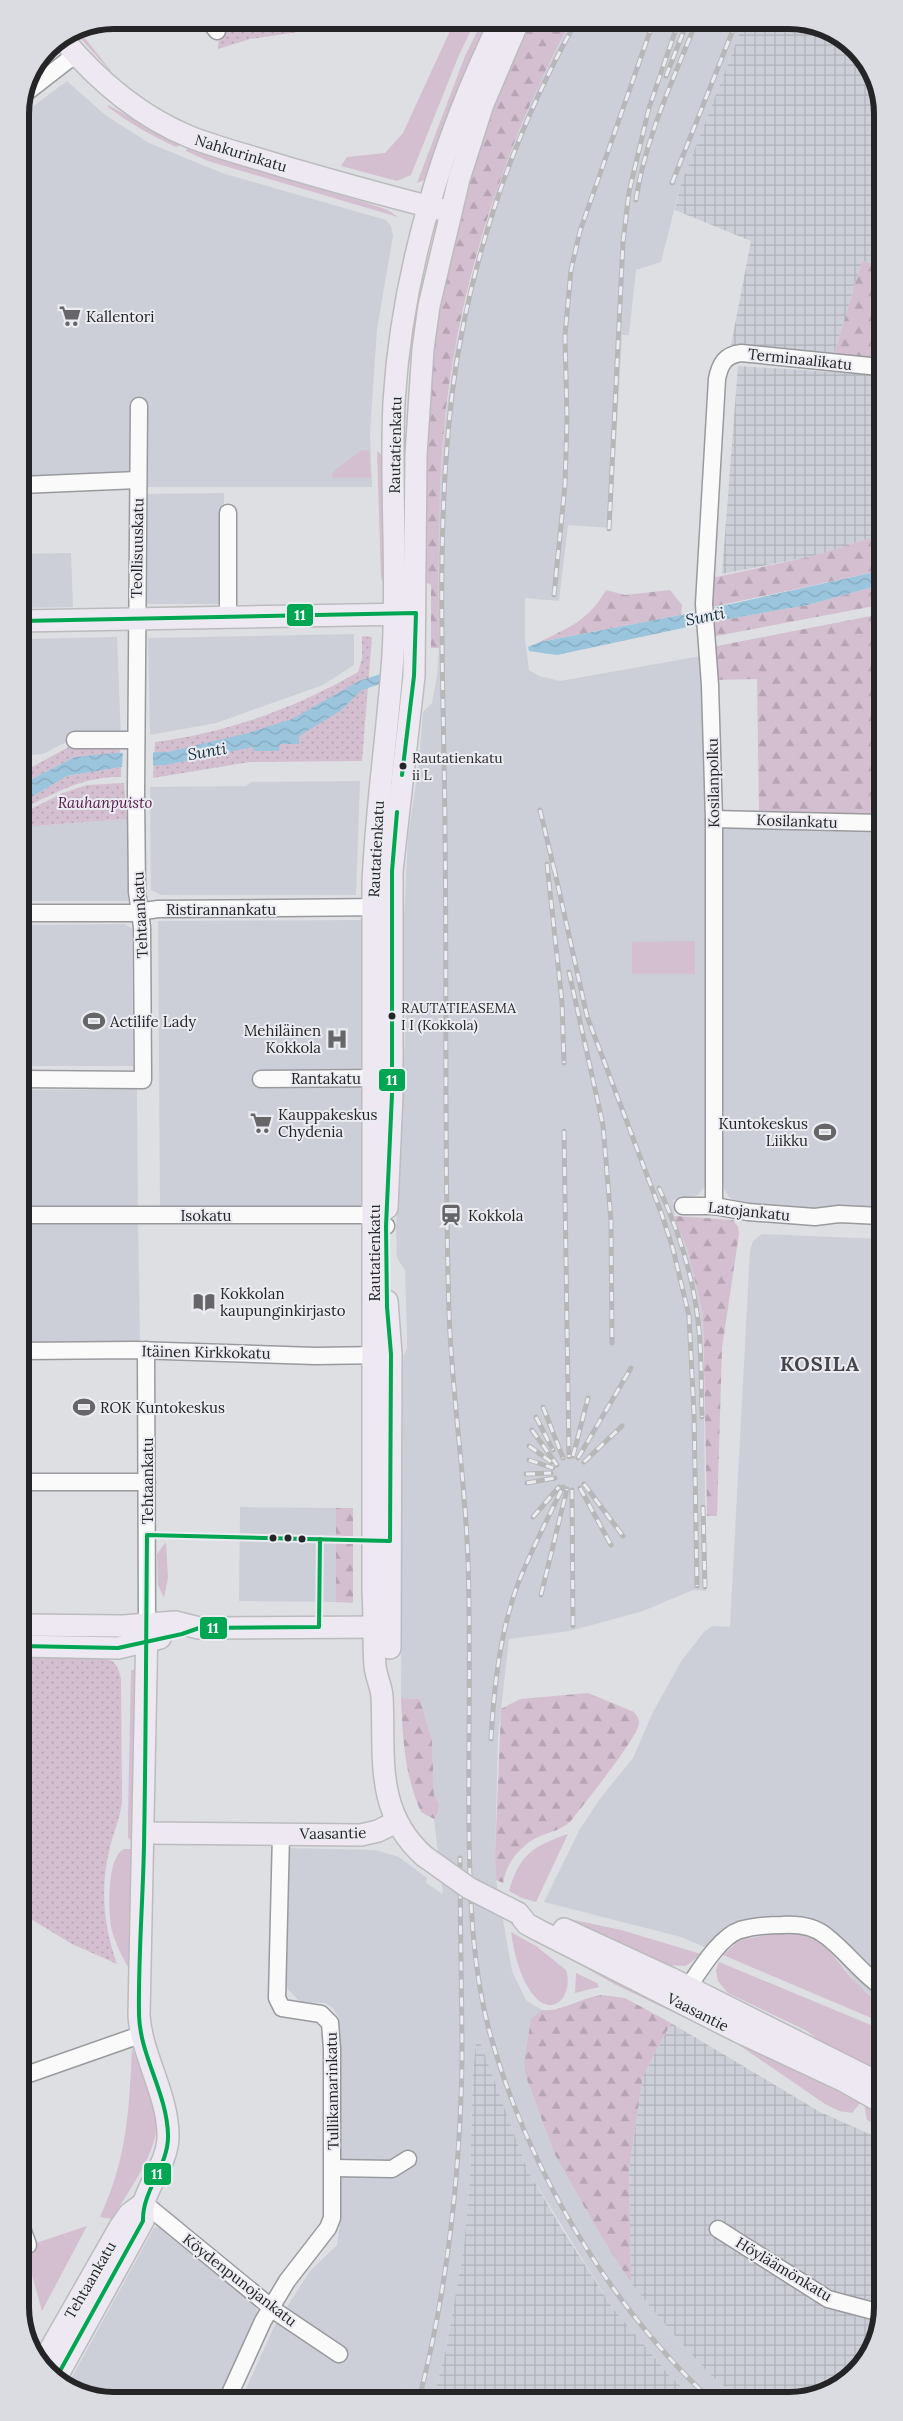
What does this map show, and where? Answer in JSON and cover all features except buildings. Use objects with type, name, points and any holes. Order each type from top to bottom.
[{"type":"main road","name":"Rautatienkatu","points":[[396,1822],[387,1793],[383,1768],[382,1694],[376,1668],[382,1627],[380,1222],[383,1078],[382,907],[375,824],[389,698],[394,614],[394,402],[399,351],[407,304],[429,206],[464,104],[497,29]]},
{"type":"main road","name":"Rautatienkatu","points":[[382,907],[395,830],[414,676],[416,455],[423,349],[429,306],[459,179],[483,104],[515,29]]},
{"type":"main road","name":"Nahkurinkatu","points":[[67,43],[127,101],[159,122],[190,137],[320,177],[451,212]]},
{"type":"main road","points":[[29,621],[416,613]]},
{"type":"main road","points":[[29,1646],[118,1648],[147,1633],[182,1622],[199,1628],[382,1627]]},
{"type":"main road","points":[[29,1625],[147,1633]]},
{"type":"main road","name":"Tehtaankatu","points":[[59,2372],[143,2221],[144,2203],[164,2158],[168,2139],[165,2111],[140,2035],[139,2016],[147,1633]]},
{"type":"main road","name":"Vaasantie","points":[[144,1833],[361,1835],[378,1831],[396,1822],[405,1836],[424,1856],[469,1888],[518,1913],[527,1924],[874,2081]]},
{"type":"main road","name":"Vaasantie","points":[[683,1994],[874,2098]]},
{"type":"main road","name":"Tehtaankatu","points":[[45,2358],[120,2227],[129,2214],[144,2203]]},
{"type":"street","points":[[33,87],[76,54]]},
{"type":"street","name":"Terminaalikatu","points":[[722,362],[732,354],[741,353],[874,366]]},
{"type":"street","name":"Kosilanpolku","points":[[714,1206],[714,819],[710,685],[704,604],[718,379],[722,362]]},
{"type":"street","name":"Teollisuuskatu","points":[[136,745],[139,406]]},
{"type":"street","points":[[29,485],[138,480]]},
{"type":"street","points":[[228,513],[228,618]]},
{"type":"street","points":[[75,740],[136,745]]},
{"type":"street","name":"Tehtaankatu","points":[[29,1079],[142,1080],[141,911],[137,892],[136,745]]},
{"type":"street","name":"Kosilankatu","points":[[714,819],[874,823]]},
{"type":"street","name":"Ristirannankatu","points":[[29,913],[132,913],[141,911],[382,907]]},
{"type":"street","name":"Rantakatu","points":[[261,1078],[383,1078]]},
{"type":"street","name":"Latojankatu","points":[[683,1206],[714,1206],[748,1212],[815,1217],[839,1214],[874,1216]]},
{"type":"street","name":"Isokatu","points":[[29,1216],[365,1215],[380,1222]]},
{"type":"street","name":"Latojankatu","points":[[815,1217],[838,1224],[874,1227]]},
{"type":"street","name":"Tehtaankatu","points":[[146,1350],[147,1633]]},
{"type":"street","name":"Itäinen Kirkkokatu","points":[[29,1351],[146,1350],[315,1356],[382,1355]]},
{"type":"street","points":[[29,1482],[147,1482]]},
{"type":"street","name":"Tullikamarinkatu","points":[[231,2392],[263,2320],[287,2281],[328,2228],[332,2218],[334,2168],[330,2023],[321,2014],[282,2008],[277,1998],[281,1834]]},
{"type":"street","points":[[683,1994],[721,1944],[734,1933],[764,1926],[789,1925],[812,1928],[826,1936],[874,1982]]},
{"type":"street","points":[[29,2074],[140,2035]]},
{"type":"street","points":[[334,2168],[392,2169],[408,2159]]},
{"type":"street","name":"Köydenpunojankatu","points":[[144,2203],[272,2307],[339,2354]]},
{"type":"street","name":"Höyläämönkatu","points":[[718,2228],[828,2300],[874,2311]]},
{"type":"shaded area","points":[[567,29],[741,29],[680,187],[661,262],[636,270],[629,335],[622,335],[611,528],[568,525],[559,601],[525,598],[525,640],[529,670],[539,676],[560,681],[701,656],[708,722],[707,1184],[698,1195],[673,1200],[675,1222],[687,1248],[703,1315],[706,1591],[693,1590],[643,1611],[570,1631],[509,1639],[498,1737],[495,1856],[496,1880],[512,1971],[526,2000],[542,2010],[531,2020],[524,2062],[525,2074],[554,2153],[598,2231],[631,2283],[708,2373],[732,2392],[687,2392],[669,2375],[612,2307],[527,2169],[477,2035],[473,2073],[470,2178],[464,2246],[446,2350],[435,2392],[402,2392],[403,2387],[401,2392],[245,2392],[274,2327],[310,2271],[337,2245],[341,2215],[340,2029],[338,2017],[333,2008],[325,2003],[300,2002],[286,1987],[289,1848],[376,1850],[399,1857],[427,1878],[426,1883],[443,1894],[434,1819],[438,1813],[439,1804],[434,1795],[432,1740],[420,1699],[401,1698],[403,1357],[407,1348],[407,1335],[405,1270],[397,1258],[396,1230],[406,1012],[402,987],[408,837],[418,770],[423,712],[432,703],[437,676],[439,648],[439,504],[444,427],[455,350],[479,251],[500,178],[537,88]]},
{"type":"shaded area","points":[[741,29],[806,30],[832,40],[849,54],[860,66],[868,81],[874,102],[874,264],[862,261],[834,354],[731,345],[751,241],[675,210],[680,187]]},
{"type":"shaded area","points":[[67,81],[105,115],[149,143],[222,173],[386,220],[391,226],[393,236],[377,329],[370,432],[372,487],[145,487],[29,483],[29,109]]},
{"type":"shaded area","points":[[738,366],[874,375],[874,537],[813,556],[722,574]]},
{"type":"shaded area","points":[[224,493],[225,604],[143,604],[144,494]]},
{"type":"shaded area","points":[[71,553],[73,607],[29,608],[29,554]]},
{"type":"shaded area","points":[[354,634],[354,665],[323,685],[216,723],[150,735],[148,638]]},
{"type":"shaded area","points":[[117,637],[121,737],[74,738],[43,754],[29,755],[29,639]]},
{"type":"shaded area","points":[[360,781],[356,895],[161,895],[151,890],[150,787],[246,786],[251,782]]},
{"type":"shaded area","points":[[127,819],[128,901],[29,901],[29,826]]},
{"type":"shaded area","points":[[721,825],[874,830],[874,1211],[740,1205],[728,1196],[722,1184]]},
{"type":"shaded area","name":"Kauppakeskus Chydenia","points":[[364,920],[364,1066],[359,1069],[359,1088],[364,1091],[361,1209],[160,1207],[158,921]]},
{"type":"shaded area","points":[[125,924],[132,929],[133,1066],[29,1066],[29,925]]},
{"type":"shaded area","points":[[137,1089],[138,1209],[29,1209],[29,1090]]},
{"type":"shaded area","points":[[29,1222],[138,1222],[140,1343],[29,1343]]},
{"type":"shaded area","points":[[762,1234],[874,1239],[874,1997],[860,1987],[829,1949],[809,1936],[794,1933],[752,1936],[731,1946],[723,1955],[681,1937],[544,1902],[580,1829],[599,1800],[633,1758],[653,1712],[682,1660],[704,1632],[712,1626],[730,1627],[750,1250],[753,1241]]},
{"type":"shaded area","points":[[240,1507],[336,1508],[336,1602],[239,1601]]},
{"type":"shaded area","points":[[671,2023],[820,2112],[874,2136],[873,2324],[866,2345],[857,2359],[837,2378],[822,2386],[801,2392],[732,2392],[708,2373],[631,2283],[629,2169],[643,2076]]},
{"type":"shaded area","points":[[477,2034],[527,2169],[560,2226],[612,2307],[669,2375],[687,2392],[435,2392],[446,2350],[464,2246],[470,2178],[473,2073]]},
{"type":"shaded area","points":[[163,2225],[256,2299],[257,2311],[221,2392],[108,2392],[81,2386],[70,2380],[154,2228]]},
{"type":"green space","points":[[224,29],[319,29],[250,39],[218,49],[219,34]]},
{"type":"green space","points":[[451,29],[472,29],[459,55],[411,175],[397,181],[341,166],[347,157],[385,153],[403,133]]},
{"type":"green space","points":[[478,29],[487,29],[429,173],[424,180],[417,183],[465,56]]},
{"type":"green space","points":[[525,29],[567,29],[525,116],[505,167],[487,218],[472,270],[460,323],[450,376],[440,483],[439,648],[431,648],[431,585],[424,581],[424,465],[425,426],[437,320],[458,218],[489,118]]},
{"type":"green space","points":[[82,35],[111,72],[79,36]]},
{"type":"green space","points":[[108,105],[180,145],[176,147],[149,134],[116,113]]},
{"type":"green space","points":[[188,147],[210,156],[388,210],[398,217],[208,161],[186,151]]},
{"type":"green space","points":[[862,261],[874,264],[874,358],[834,354]]},
{"type":"green space","points":[[362,450],[369,450],[371,478],[333,478],[332,475],[335,470]]},
{"type":"green space","points":[[377,451],[384,457],[387,583],[383,582],[381,578]]},
{"type":"green space","points":[[874,537],[874,572],[712,607],[712,578],[813,556]]},
{"type":"green space","points":[[874,587],[874,606],[711,637],[711,622],[808,605]]},
{"type":"green space","points":[[606,590],[625,595],[670,590],[682,605],[681,615],[540,642],[578,622],[592,609]]},
{"type":"green space","points":[[874,615],[874,816],[759,812],[757,679],[713,680],[712,647]]},
{"type":"green space","points":[[362,636],[372,637],[362,761],[250,762],[153,778],[155,742],[208,732],[260,717],[285,708],[334,685],[358,672],[362,659]]},
{"type":"green space","points":[[121,742],[120,753],[75,757],[29,780],[29,769],[76,743]]},
{"type":"green space","points":[[121,767],[121,777],[94,779],[69,787],[29,805],[29,798],[67,776]]},
{"type":"green space","name":"Rauhanpuisto","points":[[124,783],[127,819],[29,826],[29,810],[63,793],[87,785]]},
{"type":"green space","points":[[695,941],[695,974],[632,974],[632,942]]},
{"type":"green space","points":[[675,1216],[733,1220],[738,1227],[739,1234],[722,1348],[717,1516],[707,1516],[703,1315],[687,1248],[675,1222]]},
{"type":"green space","points":[[336,1508],[353,1508],[353,1603],[336,1602]]},
{"type":"green space","points":[[166,1542],[168,1578],[164,1598],[158,1585],[157,1554]]},
{"type":"green space","points":[[29,1657],[106,1659],[117,1666],[121,1678],[122,1802],[110,1847],[104,1891],[106,1920],[117,1964],[72,1944],[29,1918]]},
{"type":"green space","points":[[131,1670],[134,1670],[132,1841],[128,1838]]},
{"type":"green space","points":[[588,1693],[634,1712],[639,1721],[636,1731],[620,1757],[570,1822],[525,1845],[511,1862],[503,1883],[496,1880],[495,1856],[501,1709],[520,1699]]},
{"type":"green space","points":[[401,1698],[420,1699],[432,1740],[434,1795],[439,1804],[438,1813],[434,1819],[421,1812],[411,1784],[404,1742]]},
{"type":"green space","points":[[568,1834],[536,1902],[522,1898],[509,1891],[518,1869],[529,1854],[545,1843]]},
{"type":"green space","points":[[124,1849],[133,1849],[130,1971],[112,1931],[109,1900],[114,1863],[118,1854]]},
{"type":"green space","points":[[560,1917],[621,1930],[701,1954],[686,1966],[658,1965],[559,1919]]},
{"type":"green space","points":[[511,1932],[536,1946],[566,1970],[567,1987],[565,1995],[561,2000],[549,2005],[542,2003],[535,1997],[525,1983],[518,1966]]},
{"type":"green space","points":[[777,1933],[809,1937],[819,1942],[827,1948],[863,1990],[874,1998],[874,2019],[723,1955],[740,1940]]},
{"type":"green space","points":[[546,1945],[780,2056],[861,2102],[852,2113],[839,2111],[825,2104],[733,2041],[614,1984]]},
{"type":"green space","points":[[719,1962],[874,2026],[874,2073],[832,2051],[807,2031],[728,1993],[718,1981],[716,1970]]},
{"type":"green space","points":[[576,1973],[597,1983],[599,1987],[575,1993]]},
{"type":"green space","points":[[601,1995],[625,1998],[671,2023],[643,2076],[629,2169],[631,2283],[598,2231],[554,2153],[525,2074],[524,2062],[531,2019],[542,2010],[557,2009]]},
{"type":"green space","points":[[132,2048],[154,2108],[156,2129],[151,2151],[112,2219],[100,2217],[116,2175],[125,2134],[130,2093]]},
{"type":"green space","points":[[864,2104],[874,2109],[874,2124],[867,2120]]},
{"type":"green space","points":[[87,2226],[42,2311],[29,2264],[29,2253],[33,2244]]},
{"type":"water","name":"Sunti","points":[[874,572],[874,587],[808,605],[711,622],[557,655],[529,651],[528,647],[540,642],[681,615]]},
{"type":"water","name":"Sunti","points":[[384,673],[383,683],[362,690],[340,711],[299,736],[299,744],[280,744],[279,751],[254,751],[253,747],[166,765],[121,767],[67,776],[29,798],[29,780],[75,757],[113,753],[168,752],[248,733],[292,719],[359,681]]},
{"type":"pier","points":[[153,750],[153,768],[122,769],[123,751]]},
{"type":"railway","points":[[572,29],[533,108],[514,154],[496,201],[469,297],[452,395],[444,503],[442,612],[446,889],[447,1252],[451,1343],[468,1560],[471,1907],[475,1957],[489,2030],[505,2081],[548,2181],[604,2275],[637,2319],[672,2360],[703,2392]]},
{"type":"railway","points":[[554,595],[565,485],[567,419],[565,335],[571,270],[580,231],[651,29]]},
{"type":"railway","points":[[609,529],[623,242],[629,192],[649,108],[676,29]]},
{"type":"railway","points":[[666,76],[684,29]]},
{"type":"railway","points":[[636,200],[640,177],[653,131],[693,29]]},
{"type":"railway","points":[[672,183],[733,29]]},
{"type":"railway","points":[[540,810],[555,873]]},
{"type":"railway","points":[[547,864],[562,1002],[564,1063]]},
{"type":"railway","points":[[554,868],[587,1016],[662,1215],[673,1249],[689,1316],[694,1413],[697,1586]]},
{"type":"railway","points":[[569,972],[603,1125],[611,1221],[612,1343]]},
{"type":"railway","points":[[564,1131],[569,1457]]},
{"type":"railway","points":[[659,1188],[678,1236],[696,1304],[700,1345],[702,1417]]},
{"type":"railway","points":[[578,1458],[631,1368]]},
{"type":"railway","points":[[573,1456],[588,1398]]},
{"type":"railway","points":[[543,1407],[563,1458]]},
{"type":"railway","points":[[536,1417],[553,1450]]},
{"type":"railway","points":[[584,1462],[622,1426]]},
{"type":"railway","points":[[532,1430],[557,1465]]},
{"type":"railway","points":[[529,1446],[551,1462]]},
{"type":"railway","points":[[529,1460],[553,1468]]},
{"type":"railway","points":[[526,1474],[551,1473]]},
{"type":"railway","points":[[527,1483],[555,1478]]},
{"type":"railway","points":[[584,1484],[623,1536]]},
{"type":"railway","points":[[533,1517],[559,1487]]},
{"type":"railway","points":[[491,1739],[499,1659],[512,1600],[529,1557],[563,1487]]},
{"type":"railway","points":[[580,1488],[611,1545]]},
{"type":"railway","points":[[541,1595],[567,1489]]},
{"type":"railway","points":[[572,1490],[573,1626]]},
{"type":"railway","points":[[703,1507],[705,1587]]},
{"type":"railway","points":[[421,2392],[437,2317],[455,2189],[462,2062],[460,1858]]},
{"type":"transit line","name":"11","points":[[29,621],[416,613],[414,676],[402,775]]},
{"type":"transit line","name":"11","points":[[59,2372],[143,2221],[147,2199],[167,2146],[167,2119],[159,2089],[148,2060],[140,2030],[139,2015],[145,1806],[147,1535],[390,1541],[391,1354],[387,1307],[386,1226],[392,1094],[392,871],[397,812]]},
{"type":"transit line","name":"11","points":[[29,1646],[118,1648],[182,1634],[199,1628],[319,1627],[320,1539]]},
{"type":"place","name":"Kallentori","points":[[70,316]]},
{"type":"place","name":"Rautatienkatu ii L","points":[[403,766]]},
{"type":"place","name":"RAUTATIEASEMA I I (Kokkola)","points":[[392,1016]]},
{"type":"place","name":"Actilife Lady","points":[[94,1021]]},
{"type":"place","name":"Mehiläinen Kokkola","points":[[337,1039]]},
{"type":"place","name":"Kauppakeskus Chydenia","points":[[261,1123]]},
{"type":"place","name":"Kuntokeskus Liikku","points":[[825,1132]]},
{"type":"place","name":"Kokkola","points":[[451,1215]]},
{"type":"place","name":"Kokkolan kaupunginkirjasto","points":[[204,1302]]},
{"type":"place","name":"ROK Kuntokeskus","points":[[84,1407]]},
{"type":"district","name":"KOSILA","points":[[820,1363]]}]
